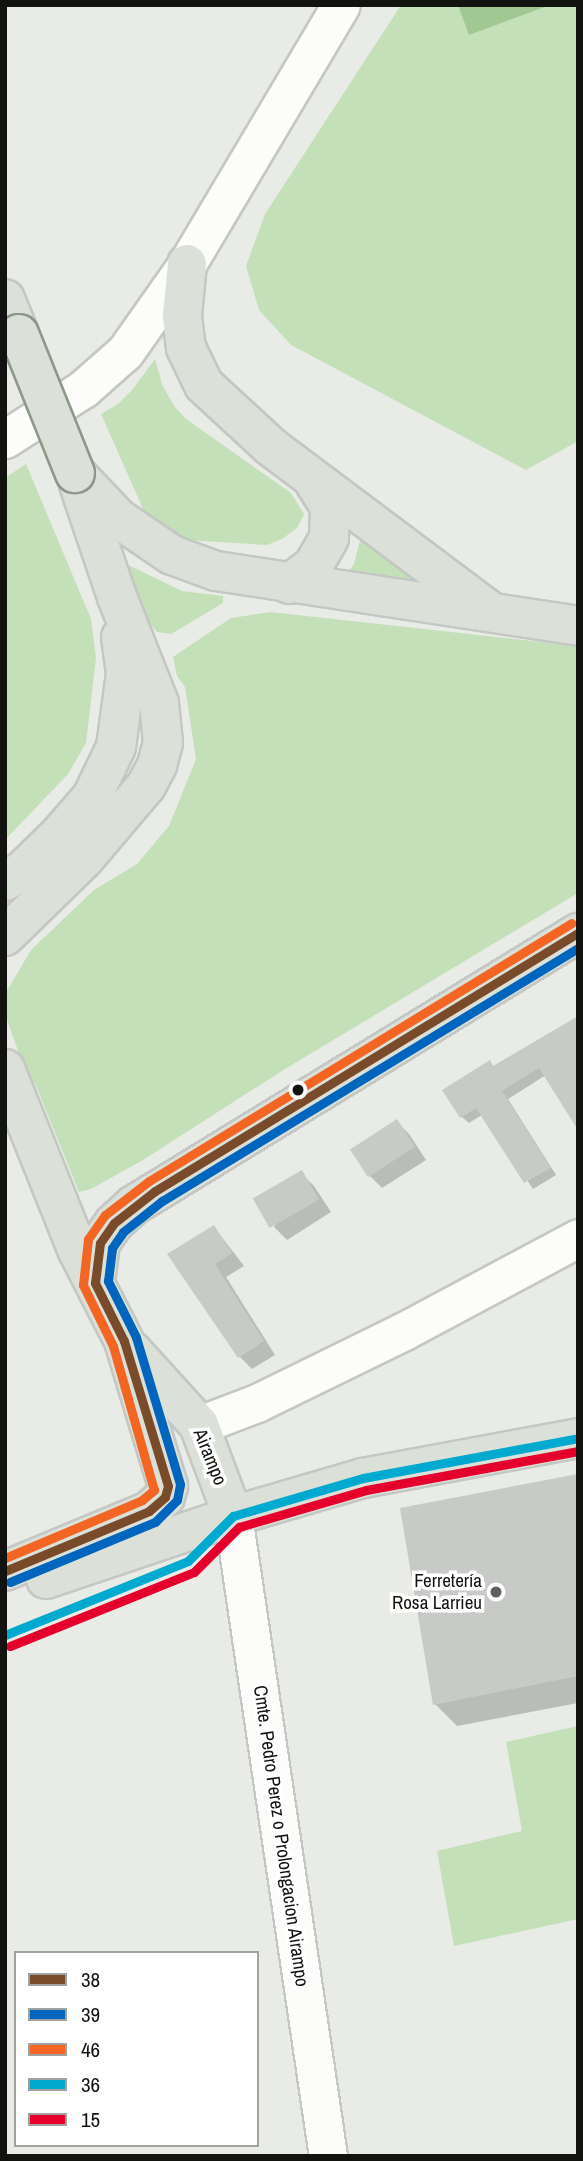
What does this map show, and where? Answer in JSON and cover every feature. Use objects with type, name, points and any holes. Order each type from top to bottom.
[{"type":"main road","points":[[187,264],[181,316],[192,366],[204,385],[234,416],[312,480],[496,615]]},
{"type":"main road","points":[[5,299],[75,473],[117,597],[159,703],[163,743],[158,765],[146,786],[84,859],[5,936]]},
{"type":"main road","points":[[75,473],[119,519],[172,555],[216,571],[578,626]]},
{"type":"main road","points":[[289,584],[313,566],[329,538],[330,507],[312,480]]},
{"type":"main road","points":[[5,881],[23,870],[59,835],[92,797],[116,747],[126,673],[117,597]]},
{"type":"main road","points":[[95,1283],[100,1243],[114,1223],[134,1205],[578,933]]},
{"type":"main road","name":"Airampo","points":[[5,1571],[157,1507],[165,1497],[168,1486],[124,1341],[77,1249],[7,1075]]},
{"type":"main road","name":"Airampo","points":[[124,1341],[199,1425],[233,1516]]},
{"type":"main road","points":[[5,1593],[233,1516],[363,1478],[578,1438]]},
{"type":"street","points":[[5,439],[83,389],[125,352],[187,264],[341,5]]},
{"type":"street","points":[[199,1425],[257,1403],[404,1331],[578,1238]]},
{"type":"street","name":"Cmte. Pedro Perez o Prolongacion Airampo","points":[[233,1516],[328,2156]]},
{"type":"shaded area","points":[[401,5],[578,5],[578,441],[526,470],[291,345],[259,310],[246,266],[265,214]]},
{"type":"shaded area","points":[[458,5],[550,5],[469,35]]},
{"type":"shaded area","points":[[155,359],[162,384],[174,406],[186,419],[291,493],[304,514],[297,528],[282,539],[267,545],[186,540],[166,534],[155,526],[144,511],[101,414],[118,404],[133,389]]},
{"type":"shaded area","points":[[26,464],[91,619],[96,658],[86,743],[68,774],[5,840],[5,478]]},
{"type":"shaded area","points":[[362,533],[437,588],[343,578],[354,564]]},
{"type":"shaded area","points":[[120,561],[182,591],[223,596],[223,603],[171,634],[157,632],[144,616]]},
{"type":"shaded area","points":[[270,612],[578,646],[578,893],[285,1069],[143,1160],[91,1189],[79,1192],[37,1088],[21,1059],[7,1020],[5,994],[31,950],[94,890],[137,864],[169,826],[196,759],[185,687],[177,676],[173,657],[231,618]]},
{"type":"shaded area","points":[[578,1726],[578,1919],[454,1946],[437,1851],[522,1831],[506,1742]]},
{"type":"building","points":[[578,1016],[578,1130],[539,1068],[502,1091],[551,1168],[524,1183],[476,1108],[460,1118],[442,1090],[490,1060],[493,1066]]},
{"type":"building","points":[[397,1119],[415,1147],[368,1177],[350,1149]]},
{"type":"building","points":[[302,1170],[319,1199],[270,1228],[253,1198]]},
{"type":"building","points":[[214,1225],[232,1253],[215,1264],[264,1341],[238,1358],[167,1254]]},
{"type":"building","name":"Ferretería Rosa Larrieu","points":[[578,1474],[578,1676],[433,1705],[400,1508]]},
{"type":"transit line","name":"46","points":[[5,1558],[142,1500],[154,1490],[113,1346],[83,1285],[88,1239],[105,1215],[149,1181],[572,923]]},
{"type":"transit line","name":"38","points":[[5,1571],[149,1511],[165,1497],[168,1486],[124,1341],[95,1283],[100,1243],[114,1223],[155,1191],[578,933]]},
{"type":"transit line","name":"39","points":[[10,1582],[155,1522],[177,1500],[180,1484],[136,1337],[108,1281],[112,1248],[123,1232],[162,1201],[578,948]]},
{"type":"transit line","name":"36","points":[[5,1635],[188,1561],[233,1516],[363,1478],[578,1438]]},
{"type":"transit line","name":"15","points":[[10,1646],[194,1572],[239,1527],[366,1490],[578,1451]]},
{"type":"place","name":"Ferretería Rosa Larrieu","points":[[496,1592]]}]
